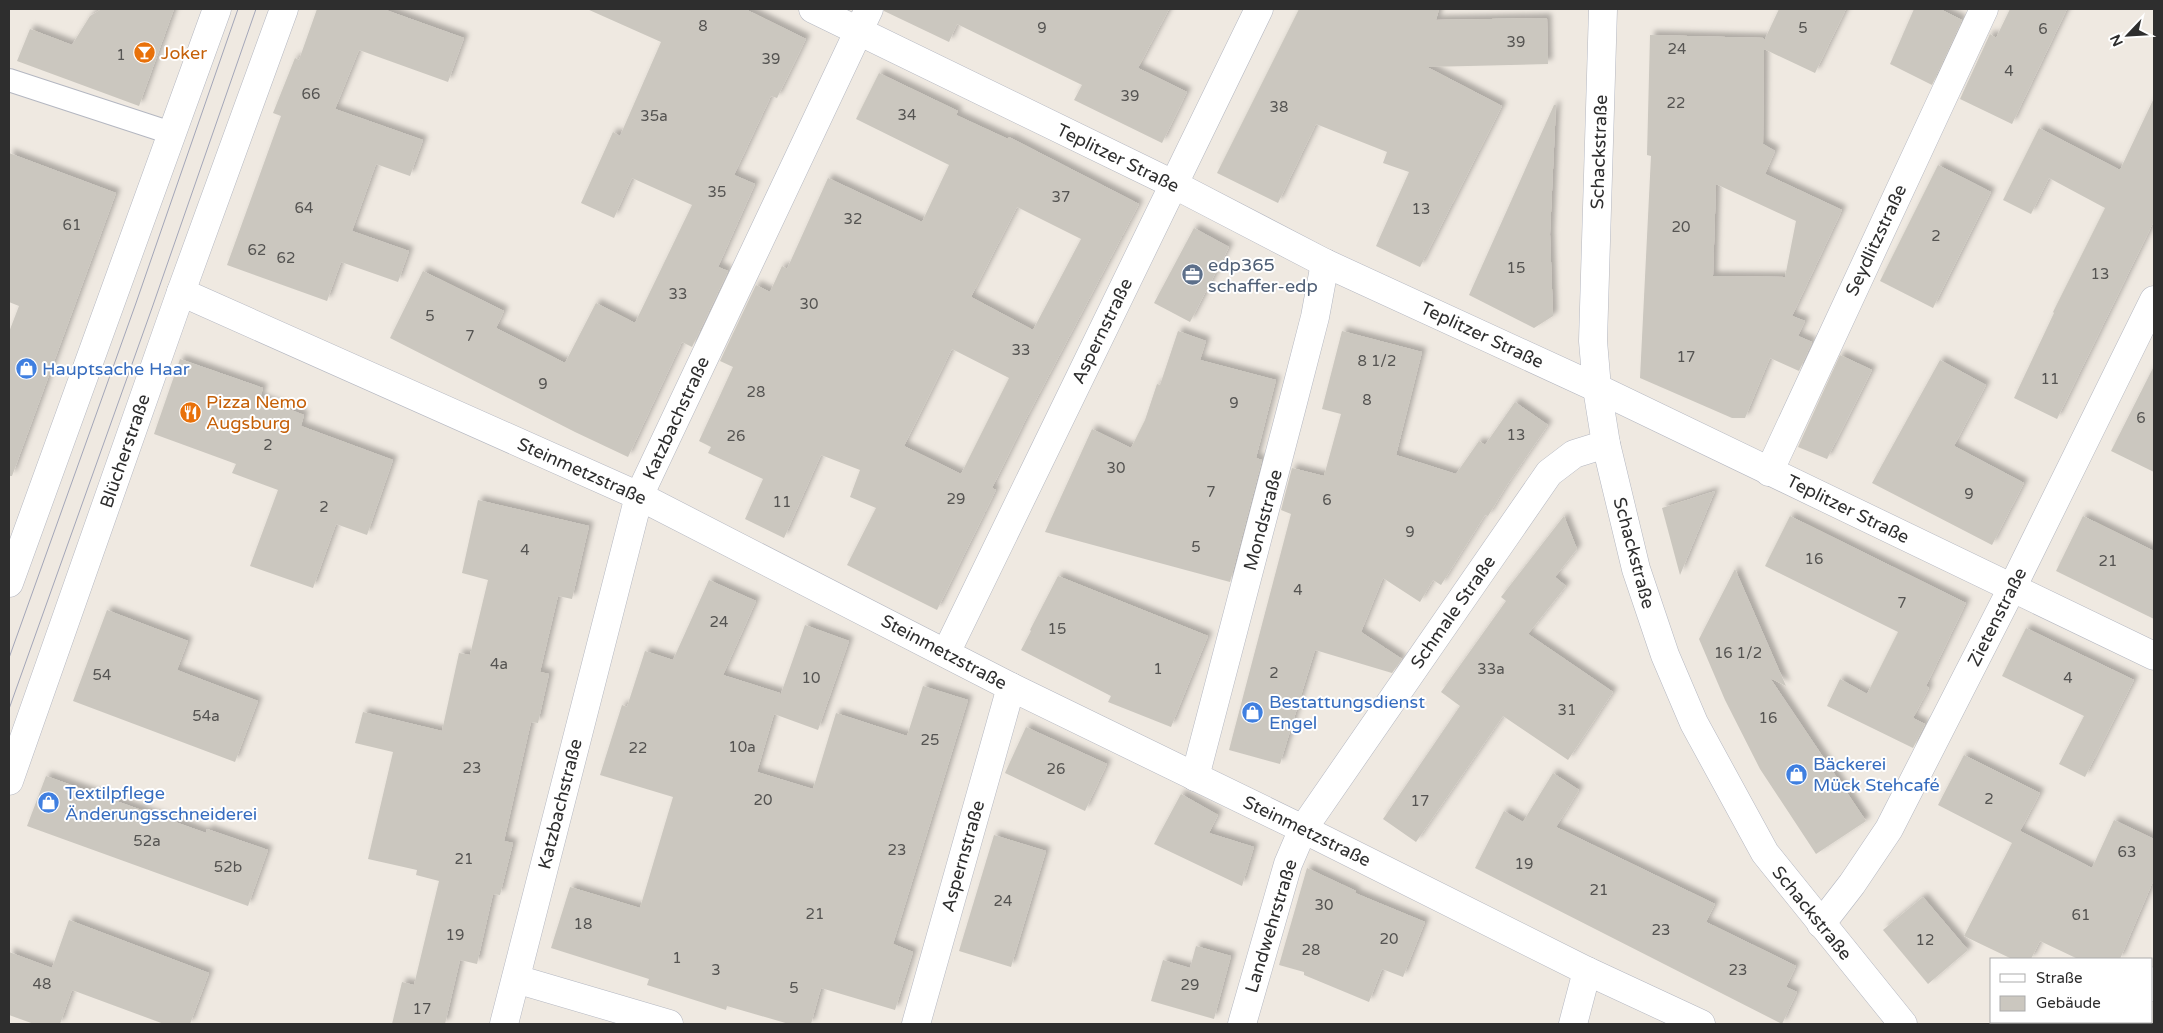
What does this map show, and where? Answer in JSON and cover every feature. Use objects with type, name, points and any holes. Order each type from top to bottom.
[{"type":"street","points":[[9,583],[217,9]]},
{"type":"street","name":"Blücherstraße","points":[[9,781],[181,292],[284,9]]},
{"type":"street","name":"Teplitzer Straße","points":[[813,9],[863,20],[1325,263],[1598,388],[1768,472],[2154,656]]},
{"type":"street","name":"Aspernstraße","points":[[946,653],[1259,9]]},
{"type":"street","name":"Schackstraße","points":[[1603,9],[1594,341],[1606,444],[1636,569],[1665,655],[1694,723],[1765,853],[1903,1024]]},
{"type":"street","name":"Seydlitzstraße","points":[[1768,472],[1984,9]]},
{"type":"street","name":"Katzbachstraße","points":[[504,1024],[639,496],[863,20]]},
{"type":"street","name":"Mondstraße","points":[[1195,777],[1294,401],[1315,317],[1325,263]]},
{"type":"street","name":"Steinmetzstraße","points":[[181,292],[639,496],[1011,687],[1303,829],[1587,971],[1701,1024]]},
{"type":"street","name":"Zietenstraße","points":[[1822,924],[1889,829],[2012,588],[2154,300]]},
{"type":"street","name":"Schmale Straße","points":[[1303,829],[1549,473],[1574,454],[1606,444]]},
{"type":"street","name":"Aspernstraße","points":[[916,1024],[1011,687]]},
{"type":"street","name":"Landwehrstraße","points":[[1242,1024],[1288,864],[1303,829]]},
{"type":"street","points":[[1573,1024],[1587,971]]},
{"type":"street","points":[[516,979],[669,1024]]},
{"type":"lane","points":[[9,80],[171,133]]},
{"type":"building","points":[[102,9],[174,9],[139,106],[17,61],[30,29],[72,45],[90,16]]},
{"type":"building","points":[[317,9],[383,9],[464,38],[448,82],[359,50],[335,109],[423,140],[410,176],[376,164],[352,231],[409,251],[398,282],[341,262],[327,301],[227,265],[281,116],[273,113],[295,58],[299,60]]},
{"type":"building","points":[[587,9],[745,9],[806,39],[777,98],[771,96],[734,175],[755,184],[718,267],[728,271],[692,347],[682,342],[628,457],[390,338],[423,271],[504,311],[496,328],[565,363],[596,303],[635,323],[692,205],[632,178],[614,218],[581,203],[613,132],[620,136],[661,42]]},
{"type":"building","points":[[884,9],[1169,9],[1138,68],[1187,92],[1162,143],[1074,100],[1082,85],[957,24],[949,42],[884,11]]},
{"type":"building","points":[[1299,9],[1439,9],[1436,20],[1547,18],[1548,64],[1427,67],[1502,106],[1420,267],[1376,246],[1409,172],[1383,163],[1387,152],[1316,124],[1278,203],[1217,173]]},
{"type":"building","points":[[1779,9],[1846,9],[1815,73],[1764,49],[1763,144],[1775,151],[1765,174],[1842,210],[1792,316],[1805,321],[1798,336],[1812,342],[1799,371],[1770,358],[1745,418],[1732,418],[1640,378],[1651,156],[1647,155],[1650,35],[1764,38],[1764,41]],"holes":[[[1716,184],[1796,221],[1785,277],[1713,276]]]},
{"type":"building","points":[[1914,9],[1940,9],[1962,20],[1932,85],[1890,64]]},
{"type":"building","points":[[2010,9],[2067,9],[2012,124],[1960,99],[1990,34],[1996,38]]},
{"type":"building","points":[[879,73],[958,111],[956,115],[1008,139],[1009,137],[1139,204],[1027,417],[992,488],[996,490],[937,610],[847,565],[876,508],[850,497],[860,470],[821,455],[784,538],[745,519],[763,479],[708,453],[711,447],[699,441],[733,367],[720,361],[756,285],[770,292],[782,266],[787,269],[828,178],[922,222],[949,165],[856,119]],"holes":[[[1017,207],[1081,239],[1033,330],[971,297]],[[952,349],[1009,378],[961,474],[904,446]]]},
{"type":"building","points":[[2154,98],[2154,221],[2057,419],[2014,398],[2053,312],[2105,208],[2049,178],[2031,214],[2003,200],[2039,128],[2120,170]]},
{"type":"building","points":[[1554,105],[1556,105],[1550,234],[1553,316],[1534,328],[1469,295]]},
{"type":"building","points":[[9,153],[116,193],[12,476],[9,476],[9,332],[19,306],[9,302]]},
{"type":"building","points":[[1938,165],[1991,192],[1933,308],[1880,281]]},
{"type":"building","name":"edp365 schaffer-edp","points":[[1194,228],[1229,247],[1190,322],[1154,303]]},
{"type":"building","points":[[1178,331],[1206,341],[1200,360],[1276,380],[1256,458],[1262,460],[1230,582],[1045,532],[1092,429],[1131,448],[1145,420],[1157,384],[1160,385]]},
{"type":"building","points":[[1342,331],[1422,352],[1396,455],[1456,474],[1479,441],[1485,445],[1515,402],[1548,425],[1488,516],[1485,515],[1441,585],[1433,580],[1420,602],[1383,578],[1361,632],[1402,659],[1392,673],[1315,650],[1280,764],[1229,750],[1291,514],[1281,510],[1292,468],[1324,476],[1341,414],[1322,409]]},
{"type":"building","points":[[1840,355],[1872,370],[1827,459],[1798,447]]},
{"type":"building","points":[[180,359],[263,388],[260,398],[304,415],[301,426],[393,460],[367,535],[336,524],[313,588],[250,566],[278,490],[232,473],[236,464],[154,434]]},
{"type":"building","points":[[1940,360],[1986,385],[1954,446],[2024,483],[1992,545],[1872,483]]},
{"type":"building","points":[[2154,366],[2154,472],[2111,451]]},
{"type":"building","points":[[1715,491],[1680,575],[1662,508]]},
{"type":"building","points":[[478,500],[589,526],[572,599],[558,596],[540,672],[549,674],[538,723],[531,722],[504,841],[513,843],[500,895],[493,894],[477,964],[460,960],[445,1024],[392,1024],[402,982],[414,985],[439,881],[416,875],[417,870],[368,859],[393,752],[355,743],[363,712],[442,731],[459,653],[470,655],[488,580],[462,573]]},
{"type":"building","points":[[1564,516],[1577,549],[1555,577],[1566,586],[1528,634],[1613,692],[1568,760],[1503,716],[1416,842],[1383,819],[1460,706],[1441,692],[1506,601],[1501,597]]},
{"type":"building","points":[[1790,516],[1966,603],[1926,686],[1929,688],[1913,718],[1925,724],[1913,748],[1827,706],[1840,679],[1867,694],[1898,632],[1765,566]]},
{"type":"building","points":[[2083,516],[2154,551],[2154,619],[2056,571]]},
{"type":"building","points":[[1735,569],[1786,686],[1770,678],[1866,821],[1816,854],[1760,769],[1725,700],[1699,639]]},
{"type":"building","points":[[1058,576],[1208,636],[1171,727],[1108,702],[1111,696],[1021,650]]},
{"type":"building","points":[[709,580],[756,601],[723,675],[780,693],[778,702],[805,625],[849,641],[818,730],[774,714],[757,772],[813,789],[836,713],[907,736],[923,686],[968,700],[893,944],[913,952],[895,1010],[821,988],[811,1024],[789,1024],[727,1006],[726,1010],[647,985],[649,979],[551,948],[570,887],[640,908],[673,797],[600,775],[622,705],[627,707],[645,651],[673,660]]},
{"type":"building","points":[[107,610],[188,641],[177,670],[258,701],[235,762],[73,701]]},
{"type":"building","points":[[2026,628],[2134,680],[2085,777],[2059,764],[2084,716],[2002,676]]},
{"type":"building","points":[[1026,727],[1107,764],[1085,811],[1005,773]]},
{"type":"building","points":[[1964,755],[2040,793],[2020,831],[2092,868],[2114,820],[2154,839],[2154,879],[2120,958],[2076,958],[2040,941],[2032,958],[2010,958],[1964,936],[2012,843],[1938,805]]},
{"type":"building","points":[[1553,773],[1579,790],[1556,827],[1715,904],[1706,922],[1796,966],[1786,987],[1797,992],[1782,1024],[1475,868],[1504,811],[1523,822]]},
{"type":"building","points":[[46,776],[206,833],[207,829],[268,850],[248,906],[27,826]]},
{"type":"building","points":[[1181,794],[1218,815],[1209,833],[1254,847],[1242,886],[1154,844]]},
{"type":"building","points":[[994,835],[1046,851],[1011,967],[959,951]]},
{"type":"building","points":[[1307,868],[1356,891],[1355,893],[1425,922],[1403,977],[1382,969],[1369,1002],[1304,975],[1304,972],[1279,965]]},
{"type":"building","points":[[1923,897],[1968,950],[1928,984],[1883,930]]},
{"type":"building","points":[[69,920],[209,973],[190,1024],[164,1024],[72,990],[60,1024],[34,1024],[9,1015],[9,952],[52,968]]},
{"type":"building","points":[[1196,946],[1231,956],[1214,1019],[1151,1001],[1163,960],[1190,968]]},
{"type":"tram line","points":[[9,658],[136,303],[238,9]]},
{"type":"tram line","points":[[9,709],[256,9]]},
{"type":"place","name":"Joker","points":[[145,53]]},
{"type":"place","name":"edp365 schaffer-edp","points":[[1192,275]]},
{"type":"place","name":"Hauptsache Haar","points":[[26,369]]},
{"type":"place","name":"Pizza Nemo Augsburg","points":[[190,412]]},
{"type":"place","name":"Bestattungsdienst Engel","points":[[1253,712]]},
{"type":"place","name":"Bäckerei Mück Stehcafé","points":[[1797,774]]},
{"type":"place","name":"Textilpflege Änderungsschneiderei","points":[[49,803]]}]
